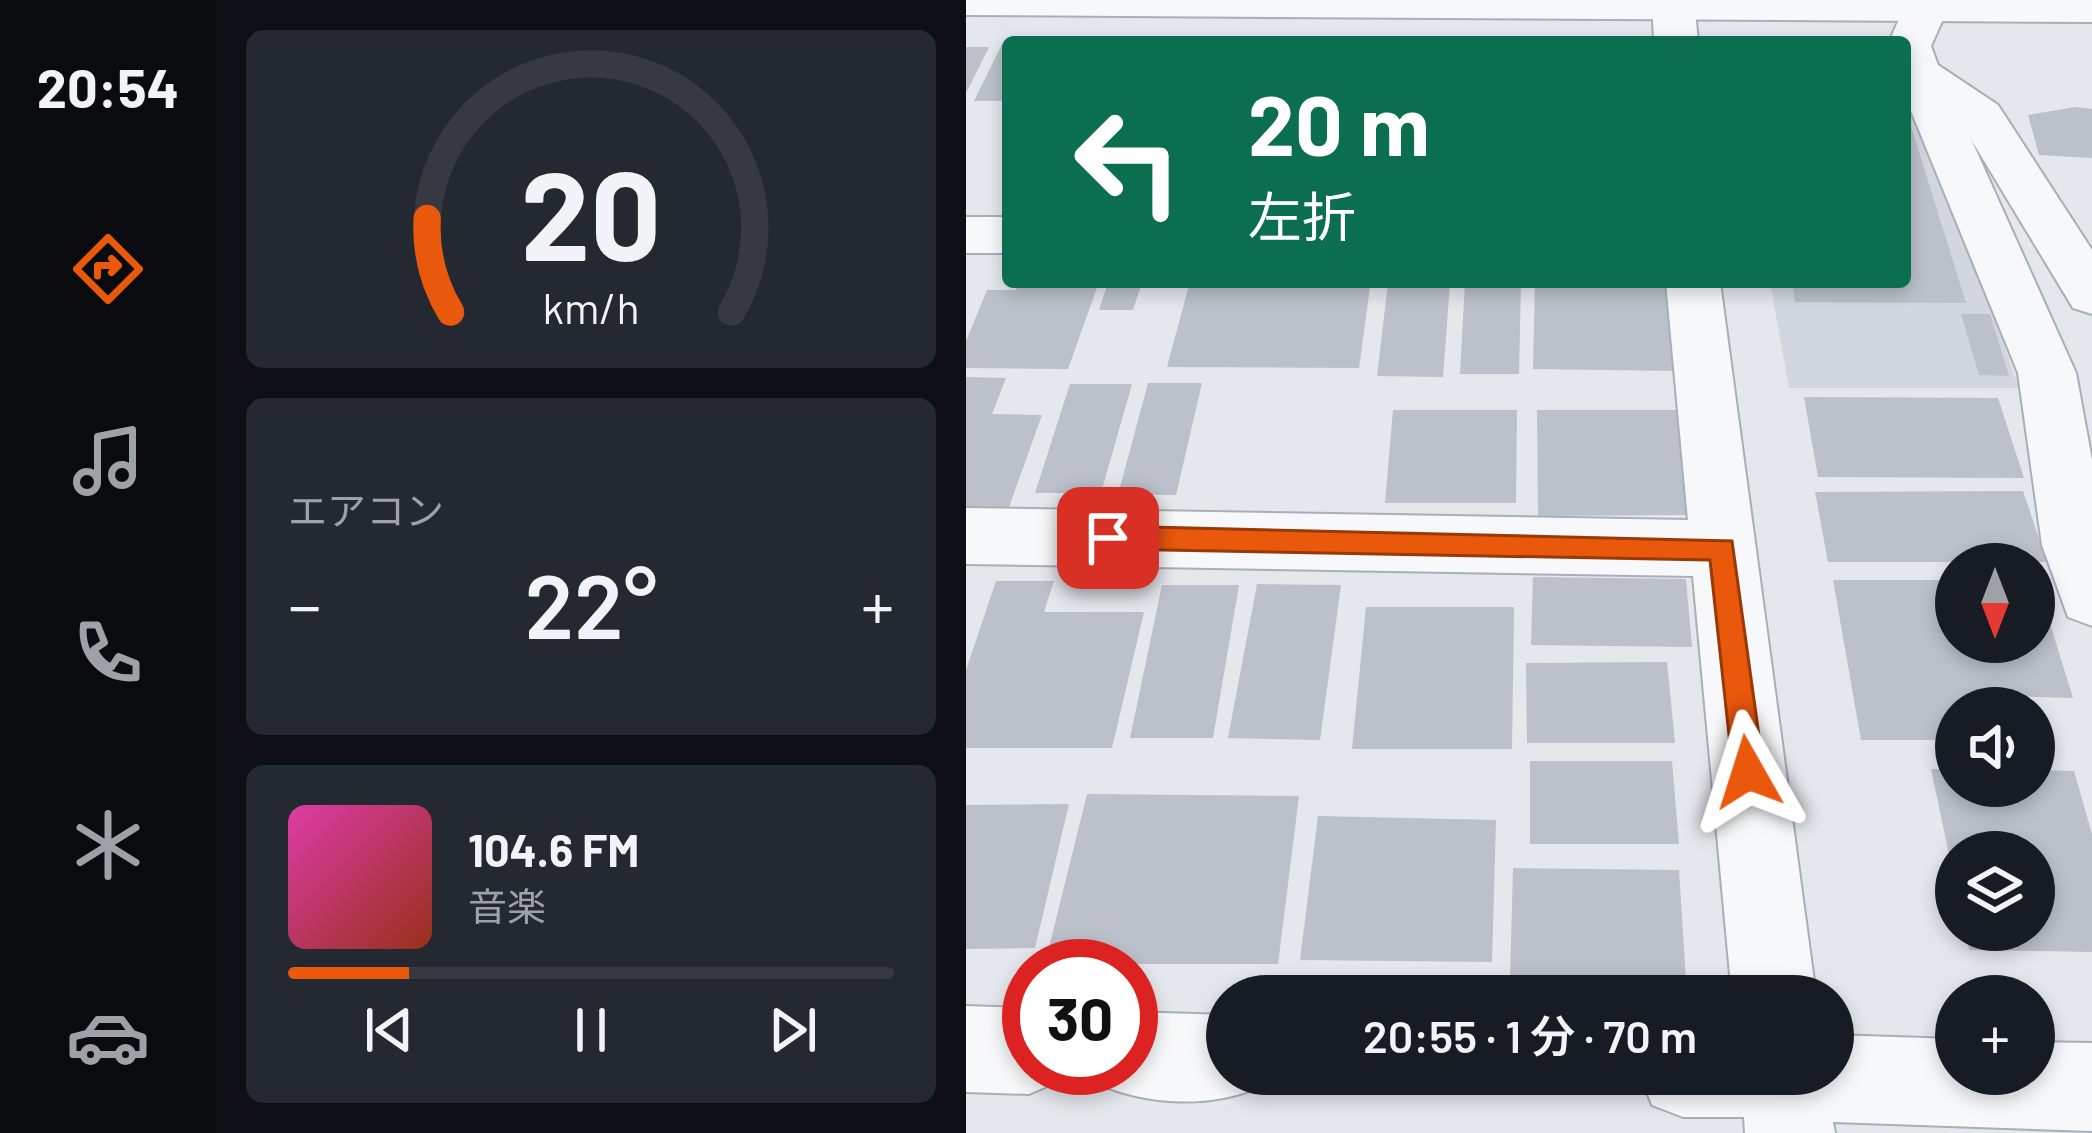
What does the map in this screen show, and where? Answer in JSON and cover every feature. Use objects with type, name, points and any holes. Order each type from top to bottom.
[{"type":"street","points":[[984,2],[1674,16],[1925,4],[2092,9]]},
{"type":"street","points":[[1911,41],[1925,4]]},
{"type":"street","points":[[1911,52],[2048,373],[2074,545],[2092,596]]},
{"type":"street","points":[[1918,72],[1981,116],[2092,294]]},
{"type":"street","points":[[966,235],[1002,235]]},
{"type":"street","points":[[1694,288],[1772,975]]},
{"type":"street","points":[[966,536],[1723,549]]},
{"type":"street","points":[[966,1049],[1002,1050]]},
{"type":"street","points":[[1158,1056],[1206,1057]]},
{"type":"street","points":[[1854,1074],[2092,1087]]},
{"type":"shaded area","points":[[1911,81],[2019,388],[1789,388],[1771,288],[1911,288]]},
{"type":"building","points":[[1002,44],[1002,101],[974,101]]},
{"type":"building","points":[[966,47],[989,47],[966,93]]},
{"type":"building","points":[[2092,109],[2092,158],[2039,155],[2028,115]]},
{"type":"building","points":[[1911,126],[1966,303],[1795,302],[1793,288],[1911,288]]},
{"type":"building","points":[[1097,288],[1068,369],[966,368],[966,341],[987,290]]},
{"type":"building","points":[[1106,288],[1140,288],[1133,310],[1099,310]]},
{"type":"building","points":[[1188,288],[1370,288],[1359,368],[1167,367]]},
{"type":"building","points":[[1387,288],[1450,288],[1443,377],[1377,376]]},
{"type":"building","points":[[1465,288],[1521,288],[1519,374],[1460,374]]},
{"type":"building","points":[[1535,288],[1672,288],[1679,371],[1533,369]]},
{"type":"building","points":[[1961,314],[1990,314],[2009,376],[1979,375]]},
{"type":"building","points":[[966,377],[1006,378],[992,414],[1042,415],[1009,507],[966,506]]},
{"type":"building","points":[[1148,383],[1202,383],[1176,495],[1118,495]]},
{"type":"building","points":[[1070,384],[1132,384],[1101,493],[1035,493]]},
{"type":"building","points":[[1804,397],[1998,398],[2024,478],[1818,477]]},
{"type":"building","points":[[1393,410],[1517,410],[1516,503],[1385,503]]},
{"type":"building","points":[[1537,410],[1678,410],[1690,515],[1538,516]]},
{"type":"building","points":[[2023,491],[2041,543],[1935,543],[1935,562],[1828,562],[1815,492]]},
{"type":"building","points":[[1533,577],[1686,579],[1692,647],[1531,645]]},
{"type":"building","points":[[1833,580],[1935,580],[1935,663],[2055,663],[2055,640],[2073,698],[2055,697],[2055,687],[1935,687],[1935,740],[1861,740]]},
{"type":"building","points":[[996,581],[1054,581],[1044,612],[1144,612],[1112,748],[966,748],[966,670]]},
{"type":"building","points":[[1257,584],[1341,585],[1320,740],[1228,738]]},
{"type":"building","points":[[1162,585],[1239,585],[1213,738],[1130,738]]},
{"type":"building","points":[[1366,607],[1514,607],[1512,749],[1352,749]]},
{"type":"building","points":[[1667,662],[1675,743],[1527,743],[1526,663]]},
{"type":"building","points":[[1530,761],[1672,761],[1679,844],[1530,844]]},
{"type":"building","points":[[2055,771],[2074,771],[2092,834],[2092,952],[2030,951],[2055,951],[2055,831],[1944,831],[1939,807],[2055,807]]},
{"type":"building","points":[[1087,794],[1299,796],[1278,964],[1158,964],[1158,939],[1051,939]]},
{"type":"building","points":[[1069,804],[1037,939],[1002,939],[1002,948],[966,949],[966,805]]},
{"type":"building","points":[[1318,816],[1496,820],[1492,962],[1300,960]]},
{"type":"building","points":[[1513,868],[1679,870],[1686,975],[1510,975]]},
{"type":"route","points":[[1108,538],[1723,549],[1748,772]]}]
